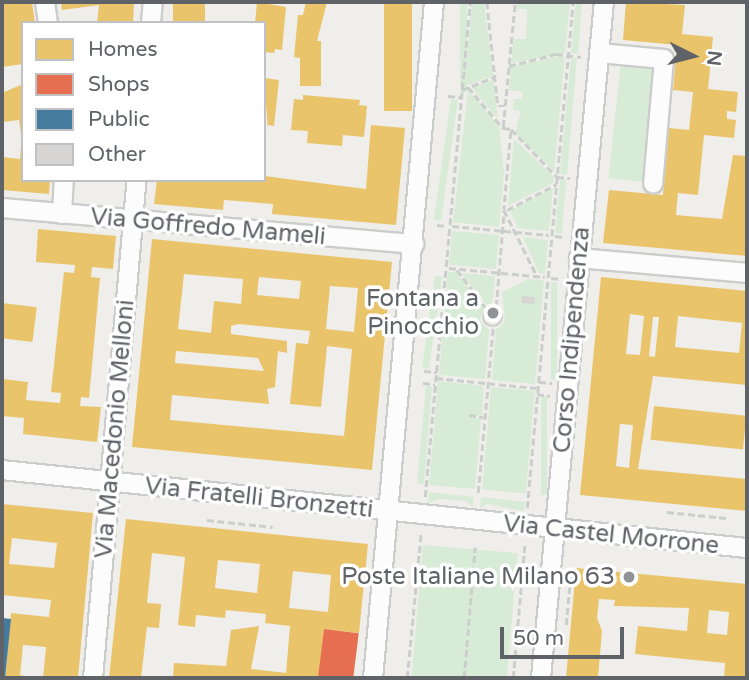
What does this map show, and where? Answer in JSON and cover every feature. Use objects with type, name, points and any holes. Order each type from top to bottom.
[{"type":"street","points":[[45,2],[48,21]]},
{"type":"street","points":[[151,21],[153,2]]},
{"type":"street","points":[[373,678],[434,2]]},
{"type":"street","name":"Corso Indipendenza","points":[[541,678],[579,258],[590,55],[604,2]]},
{"type":"street","points":[[590,55],[664,59],[653,184]]},
{"type":"street","points":[[61,214],[64,182]]},
{"type":"street","name":"Via Macedonio Melloni","points":[[93,678],[137,182]]},
{"type":"street","name":"Via Goffredo Mameli","points":[[2,208],[414,244]]},
{"type":"street","points":[[579,258],[747,273]]},
{"type":"street","name":"Via Fratelli Bronzetti","points":[[2,470],[475,521]]},
{"type":"street","name":"Via Castel Morrone","points":[[475,521],[747,548]]},
{"type":"path","points":[[425,502],[470,2]]},
{"type":"path","points":[[486,2],[498,106],[505,106]]},
{"type":"path","points":[[503,128],[515,2]]},
{"type":"path","points":[[527,513],[573,2]]},
{"type":"path","points":[[509,66],[590,55]]},
{"type":"path","points":[[462,90],[495,77]]},
{"type":"path","points":[[468,87],[503,128],[511,132],[557,177],[570,178]]},
{"type":"path","points":[[448,96],[461,97]]},
{"type":"path","points":[[478,493],[493,328],[503,318],[496,307],[511,132]]},
{"type":"path","points":[[505,210],[556,184]]},
{"type":"path","points":[[505,210],[537,276]]},
{"type":"path","points":[[437,225],[447,226]]},
{"type":"path","points":[[452,226],[549,235]]},
{"type":"path","points":[[555,236],[565,237]]},
{"type":"path","points":[[449,268],[545,277]]},
{"type":"path","points":[[456,269],[488,309]]},
{"type":"path","points":[[551,278],[561,279]]},
{"type":"path","points":[[488,309],[496,307]]},
{"type":"path","points":[[488,309],[483,320],[493,328]]},
{"type":"path","points":[[424,371],[437,372]]},
{"type":"path","points":[[436,378],[538,388]]},
{"type":"path","points":[[538,382],[552,383]]},
{"type":"path","points":[[423,383],[435,384]]},
{"type":"path","points":[[537,394],[550,396]]},
{"type":"path","points":[[469,415],[485,417]]},
{"type":"path","points":[[667,512],[727,518]]},
{"type":"path","points":[[207,520],[273,527]]},
{"type":"path","points":[[407,678],[421,527]]},
{"type":"path","points":[[513,678],[526,537]]},
{"type":"path","points":[[464,678],[475,547]]},
{"type":"path","points":[[566,625],[571,572]]},
{"type":"green space","points":[[460,2],[467,2],[467,93],[460,93]]},
{"type":"green space","points":[[472,2],[484,2],[493,76],[465,86]]},
{"type":"green space","points":[[517,2],[570,2],[565,53],[511,63],[514,39],[526,39],[527,9],[517,9]]},
{"type":"green space","points":[[576,2],[582,2],[578,54],[571,53]]},
{"type":"green space","points":[[565,57],[554,171],[515,133],[521,111],[513,110],[514,99],[522,99],[523,92],[509,90],[511,67]]},
{"type":"green space","points":[[571,58],[577,58],[567,175],[560,174]]},
{"type":"green space","points":[[621,60],[659,64],[646,182],[609,178]]},
{"type":"green space","points":[[493,80],[498,119],[472,88]]},
{"type":"green space","points":[[468,90],[499,126],[504,172],[499,227],[453,222]]},
{"type":"green space","points":[[451,99],[458,100],[441,221],[434,220]]},
{"type":"green space","points":[[514,139],[554,177],[553,183],[508,206]]},
{"type":"green space","points":[[560,180],[566,180],[562,234],[555,233]]},
{"type":"green space","points":[[553,188],[549,231],[518,228],[510,211]]},
{"type":"green space","points":[[452,231],[499,235],[496,269],[449,265]]},
{"type":"green space","points":[[523,237],[548,240],[545,274],[539,273]]},
{"type":"green space","points":[[448,272],[456,272],[484,308],[480,320],[489,330],[485,379],[439,375]]},
{"type":"green space","points":[[461,273],[495,276],[492,304],[488,306]]},
{"type":"green space","points":[[435,276],[442,277],[429,369],[422,368]]},
{"type":"green space","points":[[528,279],[544,280],[535,384],[492,380],[496,330],[505,321],[502,292]]},
{"type":"green space","points":[[551,282],[557,282],[557,380],[551,380]]},
{"type":"green space","points":[[438,381],[484,386],[482,415],[469,417],[481,418],[475,489],[429,485]]},
{"type":"green space","points":[[426,386],[432,387],[424,484],[417,483]]},
{"type":"green space","points":[[491,387],[535,391],[526,493],[482,490]]},
{"type":"green space","points":[[541,397],[547,397],[547,495],[541,495]]},
{"type":"green space","points":[[429,492],[474,497],[473,507],[466,501],[440,499],[428,503]]},
{"type":"green space","points":[[481,497],[525,502],[524,511],[487,504],[480,508]]},
{"type":"green space","points":[[423,545],[518,553],[507,678],[411,678]]},
{"type":"building: Homes","points":[[2,2],[32,2],[35,21],[21,21],[21,64],[2,67]]},
{"type":"building: Homes","points":[[61,2],[134,2],[133,21],[97,21],[99,5],[62,10]]},
{"type":"building: Homes","points":[[173,2],[205,2],[205,21],[173,21]]},
{"type":"building: Homes","points":[[257,2],[286,7],[282,50],[266,52],[266,21],[255,21]]},
{"type":"building: Homes","points":[[306,2],[327,2],[317,41],[321,41],[321,86],[300,86],[300,58],[294,57],[298,15],[303,15]]},
{"type":"building: Homes","points":[[384,2],[412,2],[412,111],[384,111]]},
{"type":"building: Homes","points":[[626,2],[685,5],[682,34],[713,37],[708,89],[738,92],[736,112],[727,111],[727,119],[736,120],[734,138],[704,135],[698,195],[678,193],[676,215],[722,219],[733,155],[747,156],[747,256],[603,243],[609,190],[663,195],[669,128],[689,130],[693,92],[673,90],[677,45],[623,40]]},
{"type":"building: Homes","points":[[266,78],[279,80],[274,126],[268,125],[268,130]]},
{"type":"building: Homes","points":[[21,85],[21,135],[19,120],[2,122],[2,93]]},
{"type":"building: Homes","points":[[303,95],[360,100],[359,105],[367,106],[364,137],[343,135],[342,146],[307,143],[308,131],[291,130],[294,99],[303,100]]},
{"type":"building: Homes","points":[[371,125],[405,128],[396,225],[272,214],[273,204],[224,200],[223,210],[154,204],[157,182],[266,182],[266,176],[366,189]]},
{"type":"building: Homes","points":[[21,146],[21,182],[50,182],[49,194],[2,190],[2,157],[20,159]]},
{"type":"building: Homes","points":[[38,229],[116,236],[113,269],[92,267],[91,277],[100,278],[89,398],[81,397],[80,406],[101,407],[97,442],[23,434],[24,418],[2,416],[2,379],[28,382],[26,400],[60,403],[61,393],[51,392],[64,272],[74,273],[75,265],[36,262]]},
{"type":"building: Homes","points":[[152,239],[392,262],[372,470],[132,447]],"holes":[[[184,274],[243,279],[241,304],[214,301],[211,333],[178,329]],[[259,277],[301,281],[299,299],[257,295]],[[330,286],[358,288],[354,332],[326,329]],[[239,324],[310,331],[308,344],[296,343],[290,404],[321,407],[327,346],[352,349],[344,436],[170,420],[172,395],[269,404],[267,389],[275,387],[278,351],[287,353],[287,341],[231,334],[231,326]],[[176,351],[258,358],[264,371],[175,363]]]},
{"type":"building: Homes","points":[[601,277],[747,291],[747,385],[653,376],[638,469],[747,479],[747,511],[580,495]],"holes":[[[630,314],[644,316],[640,355],[626,354]],[[678,316],[742,323],[739,353],[675,347]],[[653,317],[659,317],[655,357],[649,356]],[[620,424],[633,425],[629,468],[616,466]]]},
{"type":"building: Homes","points":[[2,303],[37,307],[32,342],[2,338]]},
{"type":"building: Homes","points":[[654,406],[746,416],[743,450],[650,440]]},
{"type":"building: Homes","points":[[2,504],[93,513],[78,678],[43,678],[46,647],[23,645],[20,675],[31,678],[5,678],[11,613],[49,617],[51,600],[2,595]],"holes":[[[12,538],[57,543],[54,568],[9,564]]]},
{"type":"building: Homes","points":[[126,519],[368,544],[359,633],[324,629],[319,678],[173,678],[174,663],[226,666],[231,630],[259,626],[251,669],[286,673],[290,626],[265,623],[266,614],[226,610],[225,618],[196,615],[195,627],[178,625],[185,557],[152,553],[147,603],[161,604],[159,628],[147,627],[141,678],[109,678]],"holes":[[[218,560],[260,564],[257,593],[215,588]],[[293,571],[331,575],[328,612],[289,608]]]},
{"type":"building: Homes","points":[[576,568],[747,584],[747,678],[724,678],[725,663],[635,654],[638,626],[687,631],[689,608],[614,606],[615,600],[599,599],[597,618],[602,631],[598,678],[566,678]],"holes":[[[709,610],[729,612],[727,635],[707,633]]]},
{"type":"building: Shops","points":[[324,629],[359,633],[353,678],[318,678]]},
{"type":"building: Public","points":[[2,618],[11,619],[5,678],[2,678]]},
{"type":"building: Other","points":[[522,296],[535,297],[534,304],[522,303]]},
{"type":"place","name":"Fontana a Pinocchio","points":[[493,313]]},
{"type":"place","name":"Poste Italiane Milano 63","points":[[629,577]]}]
